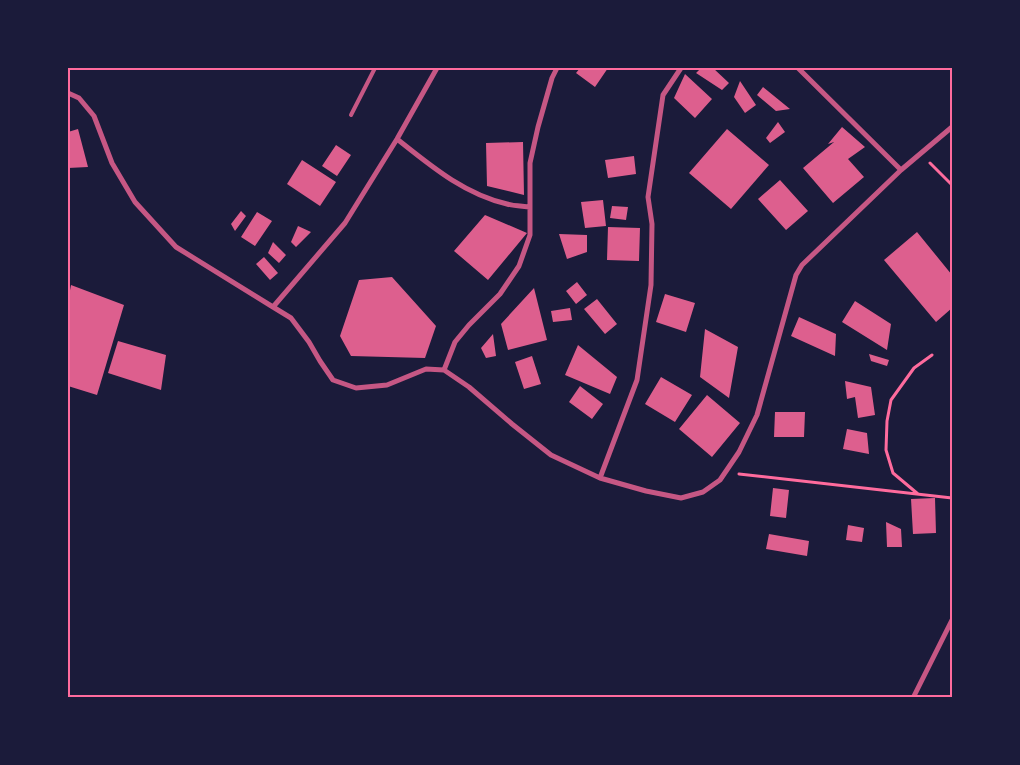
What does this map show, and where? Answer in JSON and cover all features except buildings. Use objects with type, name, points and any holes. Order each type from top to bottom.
[{"type":"street","points":[[273,307],[345,222],[397,139],[438,68]]},
{"type":"street","points":[[444,370],[455,342],[500,294],[519,266],[530,235],[530,163],[552,78],[557,68]]},
{"type":"street","points":[[600,478],[637,380],[651,285],[652,224],[648,197],[663,95],[681,68]]},
{"type":"street","points":[[798,68],[901,170]]},
{"type":"street","points":[[68,93],[79,98],[94,116],[112,163],[135,202],[176,247],[291,318],[310,342],[333,380],[356,388],[387,385],[426,370],[444,370],[469,387],[551,455],[600,478],[646,491],[681,498],[703,492],[720,480],[739,452],[757,416],[796,275],[802,265],[901,170],[952,126]]},
{"type":"street","points":[[397,139],[457,184],[495,201],[509,205],[530,207]]},
{"type":"street","points":[[913,698],[952,620]]},
{"type":"lane","points":[[351,115],[375,68]]},
{"type":"path","points":[[920,154],[952,185]]},
{"type":"path","points":[[918,494],[893,473],[886,450],[887,421],[892,400],[914,368],[932,355]]},
{"type":"path","points":[[725,473],[952,498]]}]
